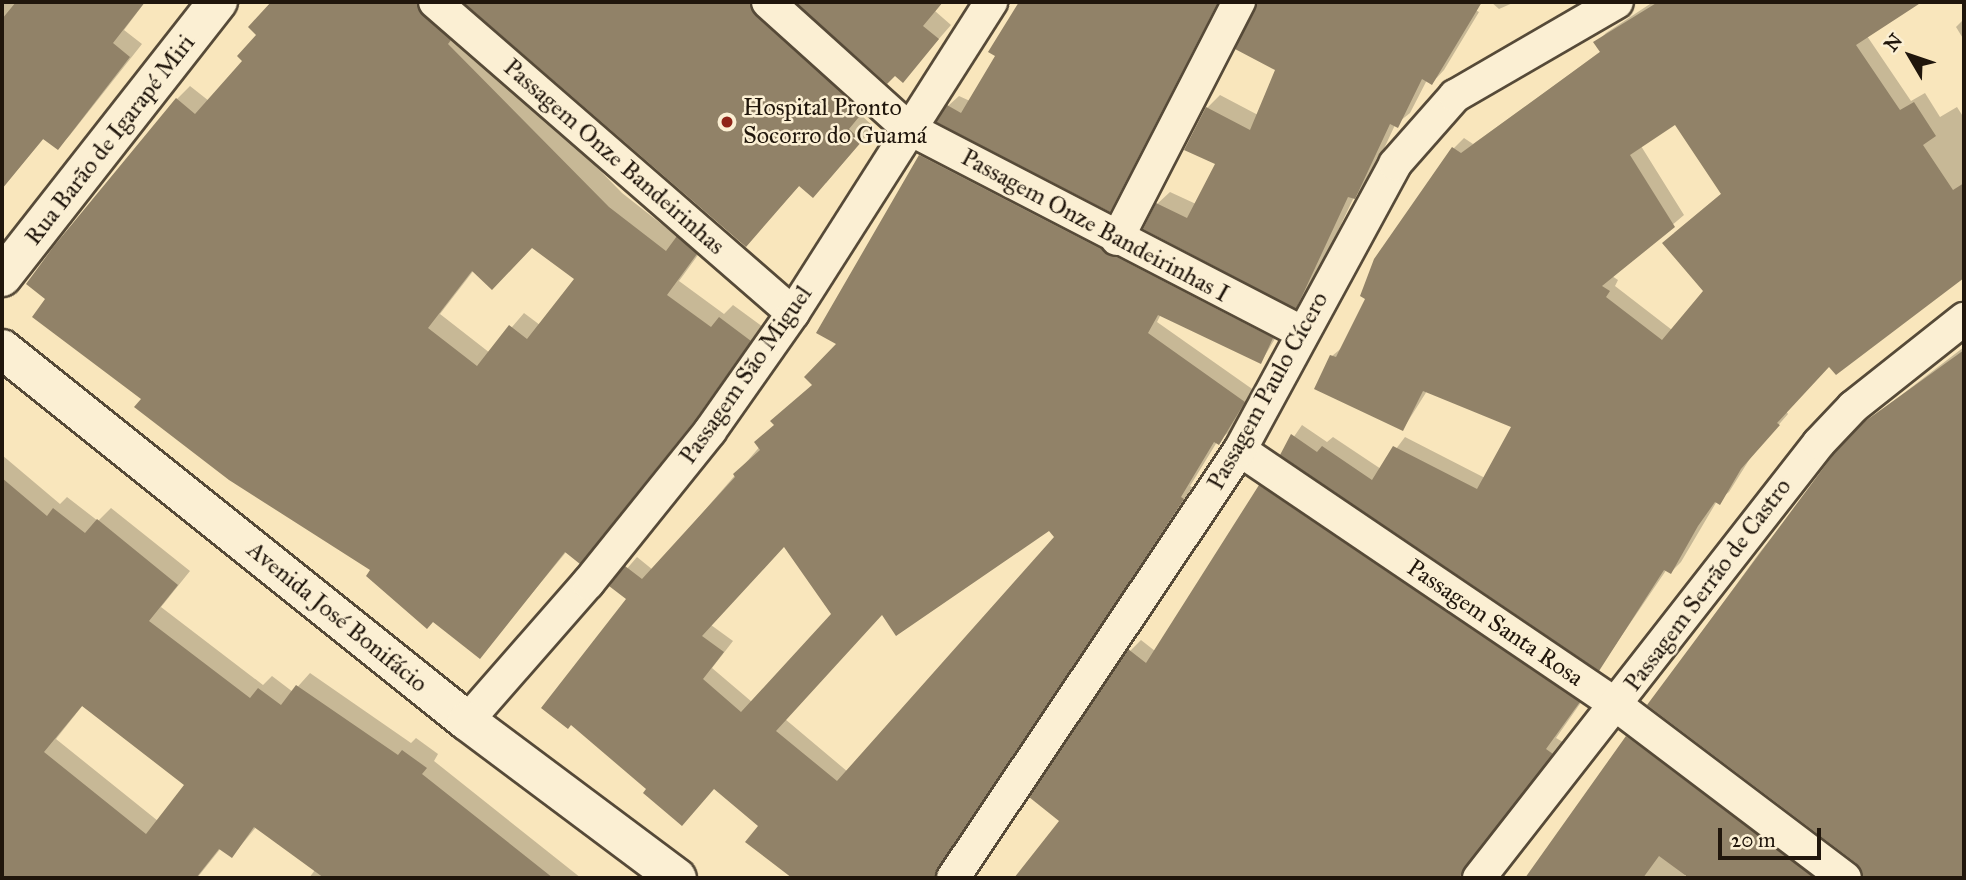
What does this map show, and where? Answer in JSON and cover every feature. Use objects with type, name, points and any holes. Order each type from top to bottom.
[{"type":"main road","name":"Rua Barão de Igarapé Miri","points":[[2,277],[218,2]]},
{"type":"main road","name":"Avenida José Bonifácio","points":[[2,349],[467,721],[677,878]]},
{"type":"street","name":"Passagem Onze Bandeirinhas","points":[[435,2],[793,313]]},
{"type":"street","name":"Passagem Onze Bandeirinhas I","points":[[768,2],[908,128],[1117,239],[1301,332]]},
{"type":"street","name":"Passagem São Miguel","points":[[467,721],[588,583],[710,431],[793,313],[908,128],[991,2]]},
{"type":"street","points":[[1117,239],[1239,2]]},
{"type":"street","name":"Passagem Paulo Cícero","points":[[953,878],[1240,450],[1301,332],[1395,164],[1425,125],[1455,96],[1617,2]]},
{"type":"street","name":"Passagem Serrão de Castro","points":[[1479,878],[1616,705],[1743,534],[1819,443],[1853,407],[1964,319]]},
{"type":"street","name":"Passagem Santa Rosa","points":[[1240,450],[1616,705],[1845,878]]},
{"type":"building","points":[[16,2],[145,2],[113,43],[130,57],[58,150],[43,139],[2,189],[2,19]]},
{"type":"building","points":[[271,2],[417,2],[423,15],[451,40],[448,44],[609,207],[666,251],[677,236],[697,254],[667,295],[711,327],[719,317],[751,341],[695,420],[580,564],[565,552],[480,659],[433,622],[427,629],[366,576],[370,570],[229,480],[134,407],[141,399],[32,317],[45,299],[26,284],[54,246],[176,98],[195,114],[242,61],[237,56],[256,35],[248,27]],"holes":[[[532,248],[574,279],[527,339],[509,325],[477,366],[428,328],[472,271],[492,290]]]},
{"type":"building","name":"Hospital Pronto Socorro do Guamá","points":[[463,2],[750,2],[756,16],[863,112],[849,129],[862,141],[813,198],[799,186],[746,247]]},
{"type":"building","points":[[795,2],[943,2],[923,26],[939,39],[903,83],[895,76],[887,84]]},
{"type":"building","points":[[1019,2],[1218,2],[1110,212],[936,122],[947,105],[961,113],[995,56],[988,52]]},
{"type":"building","points":[[1257,2],[1482,2],[1432,85],[1422,79],[1398,128],[1390,124],[1355,199],[1348,197],[1296,309],[1143,229],[1156,203],[1187,218],[1215,164],[1184,150],[1206,107],[1250,130],[1275,70],[1235,49]]},
{"type":"building","points":[[1658,2],[1922,2],[1856,45],[1900,110],[1914,102],[1936,136],[1923,145],[1953,190],[1964,183],[1964,278],[1836,375],[1829,367],[1777,423],[1780,425],[1741,469],[1720,505],[1715,502],[1671,574],[1664,570],[1599,671],[1280,455],[1291,434],[1317,452],[1322,446],[1372,480],[1393,446],[1477,489],[1511,427],[1423,391],[1403,431],[1314,389],[1330,355],[1336,357],[1365,299],[1360,296],[1374,259],[1452,147],[1461,153],[1600,52],[1593,42]],"holes":[[[1675,125],[1721,194],[1662,243],[1703,291],[1662,340],[1606,297],[1610,291],[1602,286],[1675,227],[1630,155]]]},
{"type":"building","points":[[919,155],[1273,338],[1261,364],[1158,315],[1148,333],[1245,402],[1219,445],[1214,442],[1181,497],[1184,499],[935,878],[792,878],[745,842],[758,826],[714,789],[682,826],[643,793],[646,789],[571,725],[568,729],[541,708],[626,599],[609,586],[625,566],[642,579],[735,477],[733,474],[760,450],[754,442],[774,425],[770,421],[812,385],[804,377],[836,344],[816,333]],"holes":[[[1049,531],[1054,537],[837,781],[776,731],[882,615],[896,636]],[[784,547],[831,614],[741,712],[703,679],[724,652],[702,636]]]},
{"type":"building","points":[[1964,350],[1964,878],[1863,878],[1856,863],[1647,705],[1833,455],[1864,422]]},
{"type":"building","points":[[2,478],[47,516],[53,508],[85,533],[97,519],[178,585],[149,621],[250,698],[258,688],[281,705],[296,685],[398,755],[402,750],[427,768],[422,774],[553,878],[324,878],[254,827],[232,858],[219,849],[196,878],[2,878]],"holes":[[[82,706],[184,785],[146,834],[44,752]]]},
{"type":"building","points":[[1259,485],[1580,702],[1546,749],[1553,754],[1459,878],[1014,878],[1059,821],[1029,797],[1128,649],[1146,663]]},
{"type":"building","points":[[1626,736],[1815,878],[1689,878],[1659,856],[1643,878],[1525,878]]},
{"type":"place","name":"Hospital Pronto Socorro do Guamá","points":[[727,122]]}]
